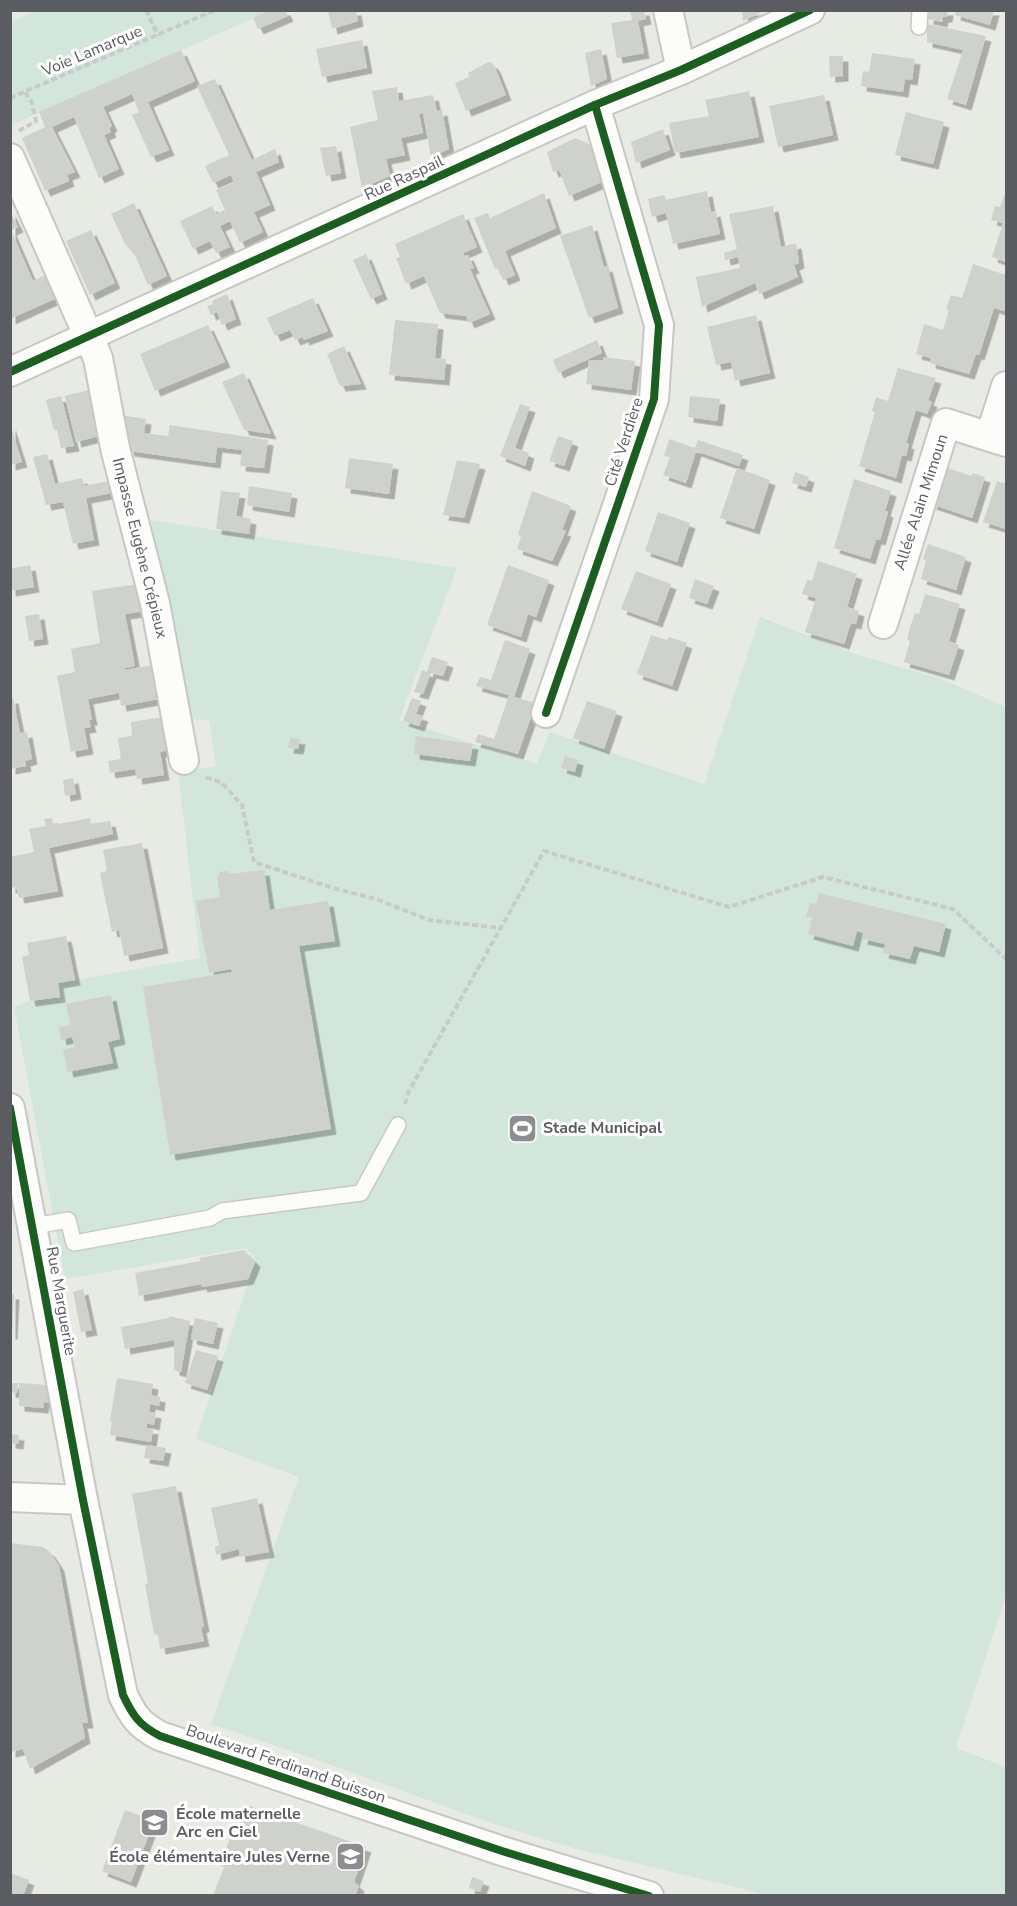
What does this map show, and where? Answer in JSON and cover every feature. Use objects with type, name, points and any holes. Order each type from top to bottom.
[{"type":"street","points":[[668,10],[681,70]]},
{"type":"street","name":"Rue Raspail","points":[[10,372],[595,105],[681,70],[810,10]]},
{"type":"street","name":"Cité Verdière","points":[[546,713],[654,399],[659,325],[595,105]]},
{"type":"street","name":"Impasse Eugène Crépieux","points":[[10,158],[98,358],[115,448],[155,603],[184,760]]},
{"type":"street","points":[[998,439],[1006,386]]},
{"type":"street","name":"Allée Alain Mimoun","points":[[883,624],[946,423],[998,439]]},
{"type":"street","name":"Rue Marguerite","points":[[10,1108],[22,1226],[83,1500]]},
{"type":"street","points":[[10,1497],[83,1500]]},
{"type":"street","name":"Boulevard Ferdinand Buisson","points":[[83,1500],[123,1695],[132,1715],[145,1728],[160,1736],[502,1851],[649,1896]]},
{"type":"lane","points":[[919,27],[920,10]]},
{"type":"lane","points":[[22,1226],[68,1220],[74,1243],[210,1218],[222,1211],[361,1193],[398,1125]]},
{"type":"path","points":[[146,10],[158,36]]},
{"type":"path","points":[[10,136],[36,121],[32,103],[25,92]]},
{"type":"path","points":[[184,760],[200,775],[222,783],[242,805],[254,862],[333,888],[376,899],[429,920],[500,928]]},
{"type":"path","points":[[398,1125],[409,1091],[544,851],[729,907],[822,877],[953,909],[1006,959]]},
{"type":"green space","points":[[37,10],[270,11],[11,125],[10,22]]},
{"type":"green space","name":"Stade Municipal","points":[[151,520],[457,568],[399,720],[537,764],[550,732],[704,784],[760,617],[858,655],[941,679],[1006,707],[1006,1595],[956,1748],[1006,1767],[1006,1895],[763,1895],[577,1849],[491,1823],[211,1724],[299,1477],[196,1439],[256,1260],[246,1248],[65,1279],[14,1007],[30,1001],[59,997],[58,983],[200,958],[178,772],[216,766],[209,721],[186,718]]},
{"type":"building","points":[[270,10],[285,10],[288,16],[258,29],[253,18]]},
{"type":"building","points":[[328,10],[356,10],[358,21],[332,29]]},
{"type":"building","points":[[630,10],[644,10],[646,19],[638,21],[644,53],[617,58],[611,23],[632,20]]},
{"type":"building","points":[[742,10],[766,10],[743,21]]},
{"type":"building","points":[[929,10],[948,10],[947,17],[943,17],[942,22],[928,19]]},
{"type":"building","points":[[956,10],[994,10],[990,25],[955,15]]},
{"type":"building","points":[[927,24],[986,36],[966,105],[947,99],[963,50],[927,42]]},
{"type":"building","points":[[362,40],[367,68],[322,77],[316,49]]},
{"type":"building","points":[[601,49],[607,79],[591,86],[585,53]]},
{"type":"building","points":[[181,50],[195,81],[148,102],[169,150],[151,157],[132,115],[139,112],[132,94],[103,107],[112,126],[109,128],[111,132],[104,135],[119,169],[99,178],[74,117],[52,127],[75,172],[67,175],[69,181],[45,191],[22,138],[45,127],[39,112]]},
{"type":"building","points":[[872,53],[915,59],[912,80],[905,79],[903,92],[861,86],[863,71],[869,72]]},
{"type":"building","points":[[829,56],[843,56],[843,76],[830,77]]},
{"type":"building","points":[[488,62],[495,67],[506,95],[466,111],[455,83],[469,77],[468,73]]},
{"type":"building","points":[[215,79],[252,160],[275,149],[279,162],[256,172],[270,205],[254,212],[263,232],[240,243],[230,221],[220,226],[230,247],[216,253],[210,241],[193,249],[180,221],[212,206],[216,214],[225,210],[216,190],[234,182],[231,175],[213,183],[205,166],[229,155],[197,86]]},
{"type":"building","points":[[397,87],[399,101],[433,95],[437,111],[442,110],[449,149],[431,157],[423,113],[419,114],[423,133],[401,138],[405,155],[386,159],[390,176],[362,188],[350,127],[378,120],[372,91]]},
{"type":"building","points":[[749,91],[759,137],[675,153],[669,123],[709,116],[705,100]]},
{"type":"building","points":[[824,95],[833,135],[778,147],[769,106]]},
{"type":"building","points":[[906,112],[944,122],[933,164],[895,155]]},
{"type":"building","points":[[663,129],[670,150],[636,163],[631,142]]},
{"type":"building","points":[[575,138],[593,146],[602,182],[569,196],[559,170],[553,172],[547,152]]},
{"type":"building","points":[[336,146],[341,173],[326,176],[320,148]]},
{"type":"building","points":[[1006,190],[1006,262],[992,257],[1003,223],[991,220],[995,206],[1000,207]]},
{"type":"building","points":[[707,191],[711,212],[715,211],[720,234],[673,244],[666,213],[652,217],[648,199],[664,195],[666,200]]},
{"type":"building","points":[[544,193],[556,228],[505,251],[515,275],[503,280],[498,268],[495,269],[474,218],[488,213],[490,218]]},
{"type":"building","points":[[134,203],[167,276],[148,285],[135,255],[125,244],[111,214]]},
{"type":"building","points":[[773,206],[781,247],[796,243],[799,263],[794,265],[798,277],[759,294],[755,283],[702,307],[696,277],[740,268],[738,257],[725,260],[724,253],[737,249],[729,214]]},
{"type":"building","points":[[10,211],[18,227],[11,230],[33,281],[51,272],[61,296],[10,319]]},
{"type":"building","points":[[463,214],[477,247],[463,253],[464,256],[468,255],[474,268],[470,269],[490,314],[469,323],[466,316],[440,313],[424,276],[406,284],[396,258],[400,257],[395,244]]},
{"type":"building","points":[[592,225],[604,267],[607,266],[618,308],[589,318],[560,236]]},
{"type":"building","points":[[91,230],[115,283],[90,295],[66,241]]},
{"type":"building","points":[[366,254],[382,294],[371,299],[353,260]]},
{"type":"building","points":[[973,264],[1006,275],[1006,303],[1004,311],[994,308],[979,355],[976,354],[969,374],[930,363],[931,358],[916,354],[924,324],[943,330],[951,295],[962,298]]},
{"type":"building","points":[[227,294],[236,319],[222,325],[217,312],[211,315],[207,306]]},
{"type":"building","points":[[313,298],[328,331],[304,340],[303,337],[295,340],[290,330],[275,336],[267,318]]},
{"type":"building","points":[[756,315],[770,373],[735,381],[731,362],[716,365],[707,327]]},
{"type":"building","points":[[395,320],[438,324],[435,358],[446,359],[444,380],[389,375]]},
{"type":"building","points":[[208,325],[225,362],[155,391],[140,354]]},
{"type":"building","points":[[597,340],[602,353],[558,373],[553,360]]},
{"type":"building","points":[[344,346],[361,384],[340,386],[327,354]]},
{"type":"building","points":[[603,357],[635,361],[631,390],[586,384],[589,360],[603,361]]},
{"type":"building","points":[[898,368],[936,378],[928,400],[932,402],[927,414],[916,410],[906,443],[909,444],[906,456],[902,455],[896,478],[859,466],[875,412],[872,411],[876,397],[888,401]]},
{"type":"building","points":[[244,373],[271,434],[244,430],[222,382]]},
{"type":"building","points":[[93,389],[103,435],[76,442],[65,396]]},
{"type":"building","points":[[61,396],[74,446],[61,448],[46,400]]},
{"type":"building","points":[[690,396],[720,399],[717,421],[688,417]]},
{"type":"building","points":[[520,404],[530,407],[515,448],[529,453],[525,466],[500,456]]},
{"type":"building","points":[[121,415],[146,419],[144,433],[168,436],[170,425],[268,440],[264,468],[240,466],[242,450],[217,447],[215,463],[129,451]]},
{"type":"building","points":[[10,424],[22,462],[10,465]]},
{"type":"building","points":[[558,436],[573,441],[564,466],[549,461]]},
{"type":"building","points":[[669,439],[695,448],[698,440],[743,455],[739,466],[696,451],[686,483],[663,475],[670,457],[664,456]]},
{"type":"building","points":[[47,454],[55,484],[82,478],[84,486],[114,480],[117,492],[86,498],[94,540],[73,544],[63,502],[46,505],[33,457]]},
{"type":"building","points":[[349,458],[393,464],[389,494],[345,488]]},
{"type":"building","points":[[457,460],[480,464],[464,518],[443,515]]},
{"type":"building","points":[[944,467],[972,476],[972,473],[985,477],[972,518],[931,504]]},
{"type":"building","points":[[737,468],[770,480],[754,529],[720,518]]},
{"type":"building","points":[[795,472],[809,477],[806,487],[792,483]]},
{"type":"building","points":[[854,479],[891,491],[880,540],[876,539],[870,559],[834,548]]},
{"type":"building","points":[[997,481],[1006,484],[1006,529],[983,522]]},
{"type":"building","points":[[249,486],[292,493],[289,512],[247,505]]},
{"type":"building","points":[[221,491],[240,493],[236,516],[251,519],[249,534],[216,529]]},
{"type":"building","points":[[532,491],[571,506],[562,530],[566,531],[552,561],[517,549],[521,537],[518,534]]},
{"type":"building","points":[[658,512],[690,523],[677,562],[645,551]]},
{"type":"building","points":[[928,544],[966,557],[956,590],[921,579],[926,560],[923,559]]},
{"type":"building","points":[[818,561],[857,574],[847,607],[859,611],[856,624],[851,623],[844,644],[805,632],[816,598],[802,594],[807,580],[812,581]]},
{"type":"building","points":[[30,565],[34,587],[10,591],[10,569]]},
{"type":"building","points":[[508,565],[549,580],[536,617],[528,614],[521,637],[487,625]]},
{"type":"building","points":[[636,571],[671,584],[657,622],[621,609]]},
{"type":"building","points":[[695,579],[714,586],[707,604],[689,598]]},
{"type":"building","points":[[138,584],[144,611],[125,614],[135,666],[125,668],[125,670],[152,665],[159,699],[121,706],[119,693],[88,699],[92,720],[89,720],[91,727],[84,728],[88,749],[71,752],[57,676],[75,672],[71,649],[100,643],[92,591]]},
{"type":"building","points":[[925,594],[960,604],[949,641],[959,645],[949,675],[904,662],[910,641],[907,640],[910,627],[915,613],[919,614]]},
{"type":"building","points":[[39,614],[43,639],[29,641],[25,616]]},
{"type":"building","points":[[651,635],[667,640],[669,637],[687,643],[672,686],[637,674]]},
{"type":"building","points":[[505,640],[530,649],[514,697],[536,703],[518,754],[475,742],[478,734],[494,739],[509,695],[476,686],[480,677],[491,680]]},
{"type":"building","points":[[432,657],[448,662],[443,676],[431,673],[423,694],[414,692],[422,670],[427,672]]},
{"type":"building","points":[[10,698],[13,698],[20,733],[27,732],[32,759],[25,761],[26,766],[10,769]]},
{"type":"building","points":[[412,698],[421,701],[416,714],[423,716],[419,726],[403,721]]},
{"type":"building","points":[[587,701],[617,711],[604,749],[573,738]]},
{"type":"building","points":[[163,717],[169,750],[160,752],[164,775],[137,779],[135,769],[110,773],[108,761],[121,759],[118,738],[132,736],[131,722]]},
{"type":"building","points":[[416,736],[473,744],[470,761],[414,754]]},
{"type":"building","points":[[290,738],[300,739],[298,749],[288,748]]},
{"type":"building","points":[[565,756],[578,760],[575,772],[561,768]]},
{"type":"building","points":[[73,778],[76,794],[65,796],[63,780]]},
{"type":"building","points":[[52,818],[53,825],[90,818],[91,824],[110,821],[113,834],[49,848],[58,891],[19,898],[16,887],[10,888],[10,857],[34,852],[29,829],[46,826],[44,819]]},
{"type":"building","points":[[142,843],[163,948],[124,956],[119,930],[112,932],[100,873],[107,871],[103,850]]},
{"type":"building","points":[[264,870],[270,910],[328,901],[335,941],[299,946],[331,1129],[170,1155],[143,987],[232,972],[231,969],[209,973],[196,901],[220,897],[217,876],[219,872],[228,871],[229,874]]},
{"type":"building","points":[[819,893],[946,924],[939,952],[914,946],[910,959],[883,953],[885,944],[862,939],[863,933],[857,931],[853,946],[808,934],[813,918],[806,917],[810,903],[816,904]]},
{"type":"building","points":[[66,936],[75,980],[58,983],[60,997],[30,1001],[22,957],[29,955],[27,943]]},
{"type":"building","points":[[111,995],[120,1039],[108,1042],[113,1063],[68,1072],[63,1050],[75,1047],[72,1037],[61,1040],[59,1027],[70,1025],[66,1004]]},
{"type":"building","points":[[244,1250],[255,1262],[248,1279],[202,1287],[201,1284],[139,1296],[135,1273],[201,1261],[199,1258]]},
{"type":"building","points":[[83,1289],[92,1330],[81,1332],[73,1292]]},
{"type":"building","points":[[10,1294],[14,1294],[12,1334],[10,1334]]},
{"type":"building","points":[[169,1316],[190,1321],[181,1372],[174,1370],[174,1340],[125,1349],[121,1327],[169,1318]]},
{"type":"building","points":[[195,1318],[218,1323],[213,1344],[191,1339]]},
{"type":"building","points":[[196,1350],[218,1356],[207,1390],[185,1383]]},
{"type":"building","points":[[117,1378],[153,1384],[151,1395],[160,1397],[159,1406],[150,1404],[149,1412],[156,1413],[154,1425],[147,1423],[146,1428],[153,1429],[151,1442],[110,1435]]},
{"type":"building","points":[[10,1383],[18,1383],[17,1393],[10,1392]]},
{"type":"building","points":[[19,1383],[47,1385],[51,1403],[44,1402],[43,1408],[19,1406]]},
{"type":"building","points":[[10,1434],[19,1435],[18,1444],[10,1443]]},
{"type":"building","points":[[146,1445],[166,1448],[163,1461],[144,1458]]},
{"type":"building","points":[[176,1486],[204,1626],[201,1628],[204,1641],[160,1649],[158,1635],[154,1634],[145,1584],[148,1583],[132,1494]]},
{"type":"building","points":[[257,1498],[269,1552],[240,1557],[239,1549],[216,1555],[215,1547],[219,1545],[211,1508]]},
{"type":"building","points":[[10,1543],[43,1547],[50,1552],[59,1566],[88,1723],[82,1723],[85,1738],[30,1769],[23,1749],[10,1752]]},
{"type":"building","points":[[247,1805],[366,1847],[354,1882],[359,1886],[355,1896],[213,1896],[224,1867],[220,1865],[230,1838],[235,1839]]},
{"type":"building","points":[[125,1810],[154,1821],[131,1882],[102,1871]]},
{"type":"building","points":[[10,1873],[29,1880],[23,1896],[10,1896]]},
{"type":"building","points":[[472,1877],[484,1881],[480,1892],[469,1888]]},
{"type":"cycle path","points":[[10,372],[595,105],[681,70],[810,10]]},
{"type":"cycle path","points":[[546,713],[654,399],[659,325],[595,105]]},
{"type":"cycle path","points":[[10,1108],[83,1500],[123,1695],[137,1719],[160,1736],[502,1851],[649,1896]]},
{"type":"place","name":"Stade Municipal","points":[[522,1128]]},
{"type":"place","name":"École maternelle Arc en Ciel","points":[[155,1823]]},
{"type":"place","name":"École élémentaire Jules Verne","points":[[351,1857]]}]
